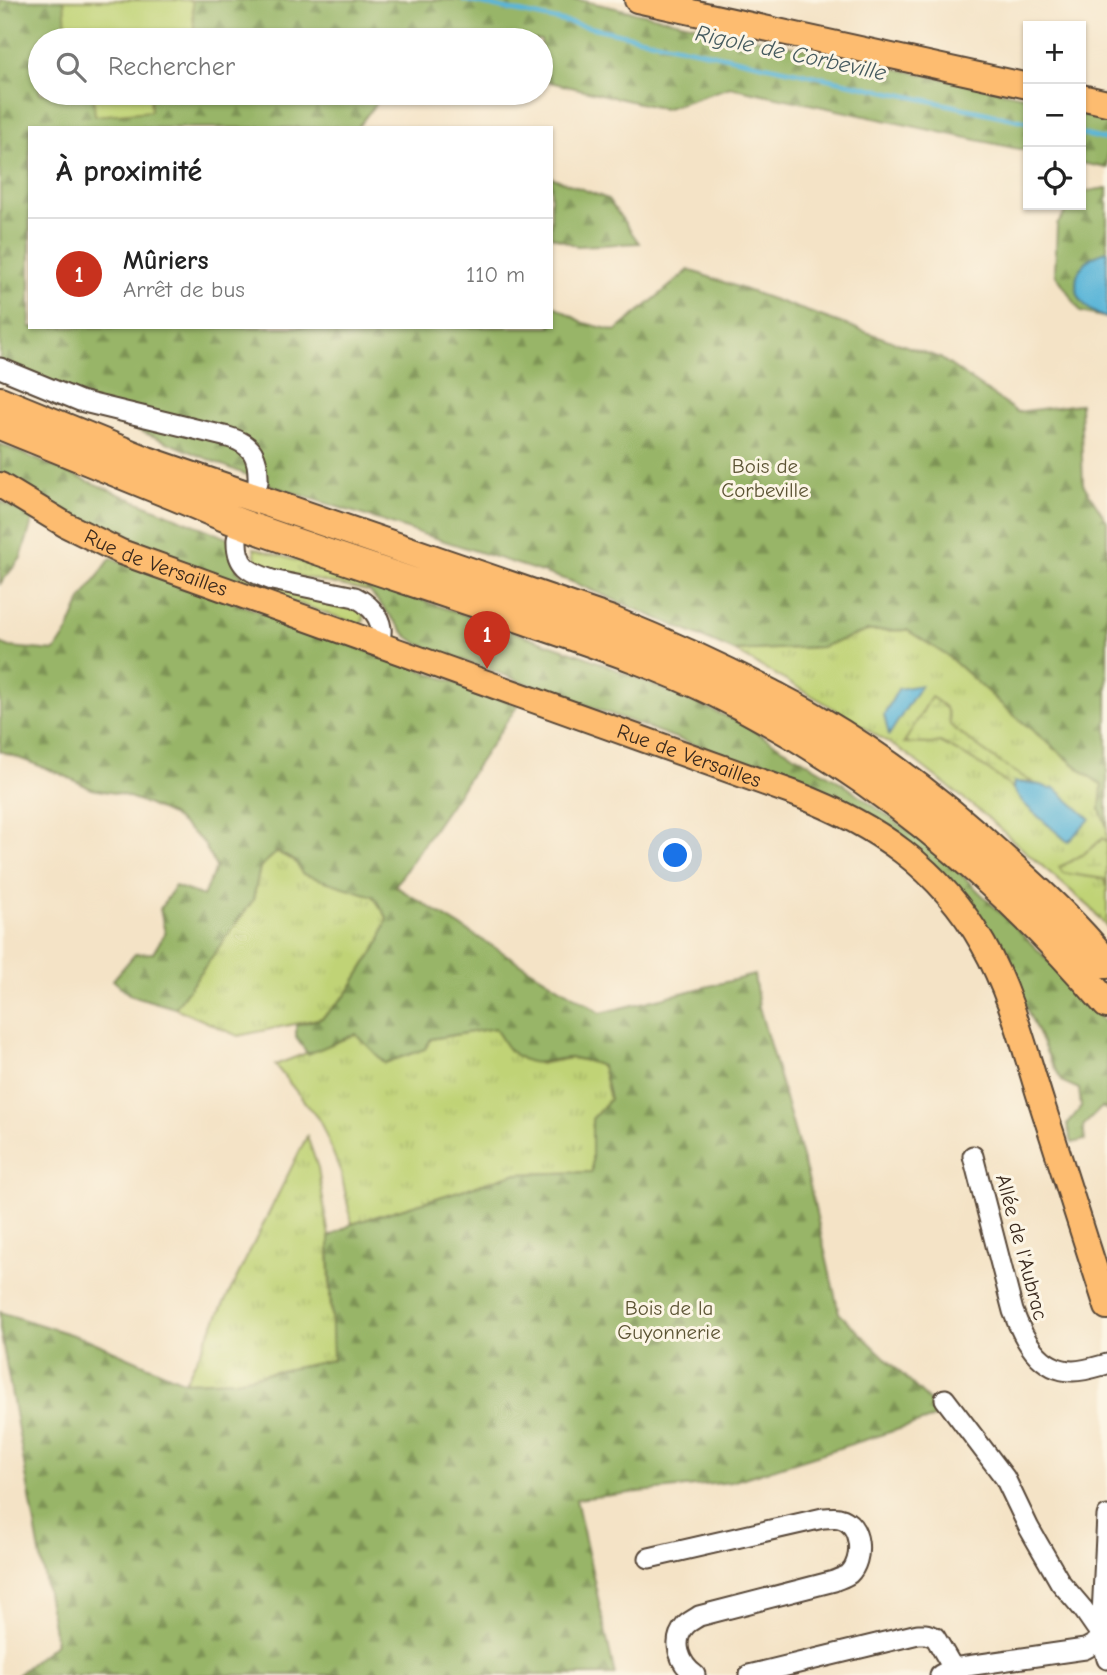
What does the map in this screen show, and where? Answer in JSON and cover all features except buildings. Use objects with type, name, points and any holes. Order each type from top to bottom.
[{"type":"highway","points":[[0,401],[146,461],[612,621],[729,672],[816,717],[875,755],[916,786],[988,844],[1038,890],[1107,964]]},
{"type":"highway","points":[[0,425],[246,525],[599,645],[715,692],[806,741],[900,806],[972,864],[1016,905],[1107,1004]]},
{"type":"main road","points":[[637,0],[1023,85]]},
{"type":"main road","points":[[1086,98],[1107,103]]},
{"type":"main road","name":"Rue de Versailles","points":[[0,485],[66,525],[121,552],[818,803],[867,826],[933,878],[969,921],[984,945],[1024,1045],[1107,1307]]},
{"type":"street","points":[[0,368],[80,401],[245,443],[259,469],[258,482]]},
{"type":"street","points":[[237,539],[238,555],[243,566],[259,576],[355,597],[364,602],[378,618],[381,628],[379,646]]},
{"type":"street","name":"Allée de l'Aubrac","points":[[974,1156],[1013,1311],[1022,1334],[1035,1353],[1058,1368],[1073,1371],[1107,1364]]},
{"type":"street","points":[[945,1399],[1005,1478],[1029,1528],[1060,1582],[1101,1635]]},
{"type":"street","points":[[1107,1517],[1101,1635],[1107,1659]]},
{"type":"street","points":[[649,1558],[823,1518],[841,1518],[853,1527],[859,1541],[858,1557],[850,1573],[834,1581],[699,1616],[685,1625],[677,1640],[687,1669],[695,1675]]},
{"type":"street","points":[[749,1675],[918,1634],[935,1637],[947,1672],[995,1669],[1085,1649],[1096,1643],[1101,1635]]},
{"type":"green space","name":"Bois de Corbeville","points":[[0,0],[579,0],[1023,96],[1023,150],[730,87],[664,109],[553,83],[553,28],[28,28],[28,105],[375,105],[359,126],[28,126],[28,329],[553,329],[553,305],[584,323],[616,331],[689,270],[940,358],[1017,412],[1080,404],[1083,484],[1107,521],[1107,827],[1100,809],[1102,785],[1009,711],[949,657],[907,630],[867,631],[821,647],[734,651],[570,581],[278,488],[0,373]]},
{"type":"green space","points":[[64,0],[192,0],[194,28],[66,28]]},
{"type":"green space","points":[[94,105],[151,105],[151,111],[95,116]]},
{"type":"green space","points":[[1086,110],[1107,114],[1107,168],[1086,164]]},
{"type":"green space","points":[[553,178],[608,199],[639,243],[577,246],[553,237]]},
{"type":"green space","points":[[1107,188],[1107,318],[1081,312],[1055,273],[1057,225],[1067,210],[1086,210],[1086,191]]},
{"type":"green space","points":[[0,444],[230,539],[239,573],[248,587],[175,562],[61,510],[0,472]]},
{"type":"green space","points":[[0,501],[33,518],[21,558],[0,584]]},
{"type":"green space","points":[[254,548],[375,584],[367,587],[371,592],[257,567]]},
{"type":"green space","name":"Bois de la Guyonnerie","points":[[111,558],[518,705],[395,886],[601,1013],[754,975],[759,1007],[809,1182],[839,1313],[944,1415],[731,1482],[576,1499],[615,1675],[17,1675],[56,1643],[0,1329],[0,1312],[89,1340],[185,1382],[236,1380],[333,1360],[329,1237],[352,1224],[514,1174],[592,1172],[592,1119],[610,1099],[602,1066],[573,1058],[526,1061],[509,1049],[495,1028],[431,1039],[425,1049],[385,1063],[356,1034],[308,1054],[296,1038],[296,1025],[322,1018],[346,995],[380,941],[387,917],[373,896],[302,874],[295,861],[277,852],[260,867],[253,900],[175,1008],[130,995],[113,980],[135,954],[153,953],[165,933],[160,909],[175,886],[203,896],[216,867],[203,842],[171,815],[120,794],[92,789],[0,751],[0,643],[10,647],[55,651],[68,631],[81,600]]},
{"type":"green space","points":[[239,573],[353,604],[363,612],[364,621],[358,624],[248,587]]},
{"type":"green space","points":[[375,584],[589,658],[735,720],[842,783],[906,829],[955,868],[1039,951],[1107,1026],[1107,1110],[1102,1107],[1083,1126],[1085,1140],[1072,1143],[1067,1125],[1081,1107],[1079,1089],[1063,1082],[1051,1062],[995,940],[941,871],[842,799],[419,644],[407,636],[366,587]]},
{"type":"green space","points":[[907,630],[949,657],[1009,711],[1103,785],[1100,809],[1107,826],[1107,928],[1091,908],[987,817],[908,755],[734,651],[821,647],[867,631]]},
{"type":"green space","points":[[931,697],[945,708],[950,725],[991,756],[1034,783],[1014,782],[1013,789],[978,763],[940,742],[904,743]]},
{"type":"green space","points":[[1103,838],[1107,842],[1107,886],[1104,879],[1063,873],[1059,867],[1082,855]]},
{"type":"green space","points":[[277,852],[343,886],[373,896],[387,917],[380,941],[346,995],[322,1018],[238,1036],[175,1008],[253,900],[260,867]]},
{"type":"green space","points":[[495,1028],[510,1051],[540,1064],[570,1058],[602,1066],[610,1099],[593,1119],[593,1172],[514,1174],[352,1224],[341,1173],[320,1121],[275,1065],[356,1034],[430,1039]]},
{"type":"green space","points":[[307,1136],[318,1168],[329,1237],[334,1360],[236,1380],[185,1382]]},
{"type":"water","points":[[1107,251],[1106,318],[1093,312],[1084,303],[1078,294],[1076,283],[1084,264]]},
{"type":"water","points":[[921,685],[889,735],[884,715],[898,689]]},
{"type":"water","points":[[1014,782],[1055,788],[1090,819],[1068,842],[1025,805],[1013,789]]},
{"type":"waterway","name":"Rigole de Corbeville","points":[[464,0],[1023,121]]},
{"type":"waterway","name":"Rigole de Corbeville","points":[[1086,135],[1107,140]]},
{"type":"place","name":"Mûriers","points":[[487,669]]}]
